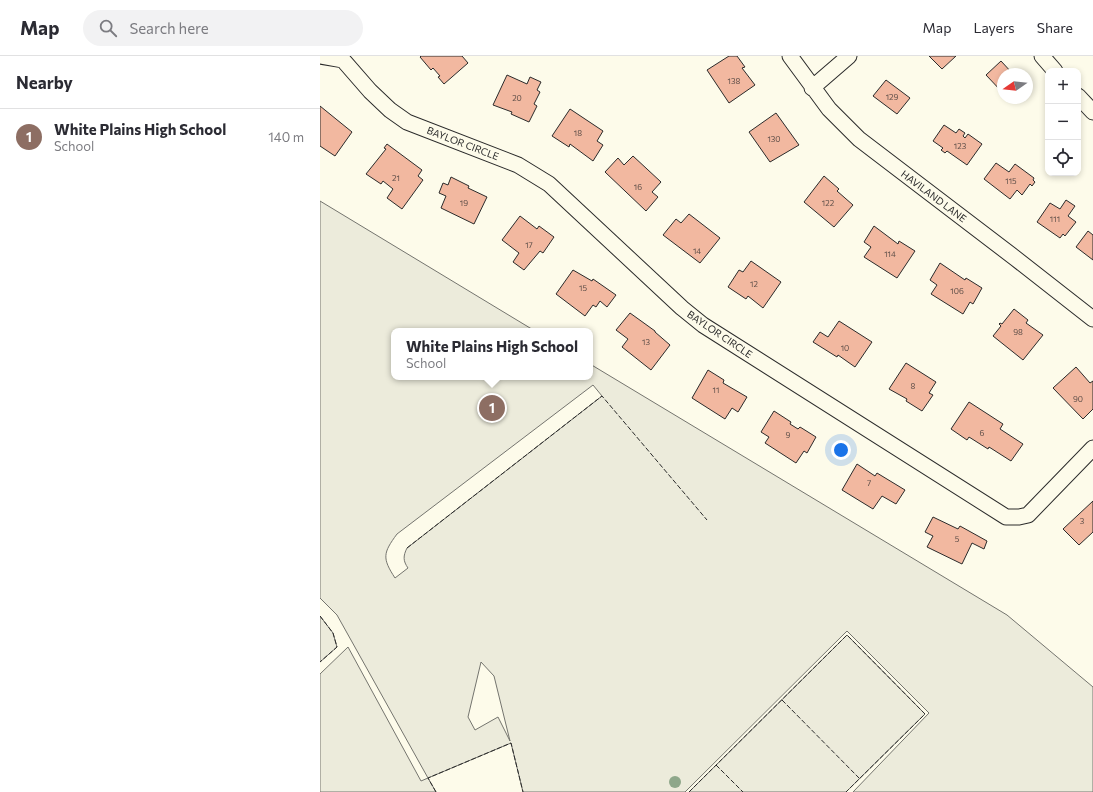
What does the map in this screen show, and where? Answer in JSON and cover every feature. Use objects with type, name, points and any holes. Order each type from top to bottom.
[{"type":"street","points":[[320,56],[345,58]]},
{"type":"street","name":"HAVILAND LANE","points":[[790,56],[812,88],[829,109],[859,139],[1016,258],[1093,319]]},
{"type":"street","points":[[812,88],[849,56]]},
{"type":"street","points":[[1042,56],[1053,68]]},
{"type":"street","name":"BAYLOR CIRCLE","points":[[345,58],[370,91],[390,110],[407,122],[518,165],[549,184],[682,308],[703,325],[1006,517],[1019,518],[1028,515],[1093,448]]},
{"type":"street","points":[[1081,99],[1093,112]]},
{"type":"shaded area","points":[[320,201],[530,328],[391,328],[391,380],[593,380],[593,366],[1007,615],[1093,687],[1093,792],[853,792],[929,713],[847,631],[685,792],[523,792],[511,743],[428,778],[337,615],[320,598]],"holes":[[[593,385],[602,396],[407,548],[404,558],[408,568],[395,578],[388,565],[386,556],[389,546],[397,534]],[[481,662],[494,676],[510,741],[498,717],[475,730],[468,717]]]},
{"type":"shaded area","points":[[320,616],[333,633],[337,647],[320,662]]},
{"type":"shaded area","points":[[847,635],[925,714],[846,792],[689,792]]},
{"type":"shaded area","points":[[348,647],[421,781],[428,778],[436,792],[320,792],[320,674]]},
{"type":"building","points":[[462,56],[468,63],[444,84],[438,77],[440,76],[433,68],[431,70],[420,57]]},
{"type":"building","points":[[729,56],[737,56],[745,67],[742,68],[755,85],[729,103],[707,70]]},
{"type":"building","points":[[929,56],[956,56],[942,69]]},
{"type":"building","points":[[1001,61],[1007,68],[997,68],[997,87],[986,75]]},
{"type":"building","points":[[507,75],[527,84],[530,77],[541,82],[537,90],[540,92],[534,104],[537,106],[529,122],[511,114],[512,112],[493,105]]},
{"type":"building","points":[[886,80],[910,98],[897,114],[873,96]]},
{"type":"building","points":[[320,106],[352,132],[335,156],[320,146]]},
{"type":"building","points":[[570,109],[603,131],[597,141],[603,145],[593,161],[570,144],[569,147],[552,136]]},
{"type":"building","points":[[776,113],[799,145],[770,162],[749,132]]},
{"type":"building","points":[[944,125],[956,133],[959,129],[965,133],[963,136],[965,138],[968,134],[982,144],[967,165],[947,151],[945,153],[941,150],[943,148],[933,141]]},
{"type":"building","points":[[387,144],[422,170],[418,176],[423,180],[402,209],[387,198],[393,189],[383,181],[381,184],[366,174],[386,149],[384,148]]},
{"type":"building","points":[[633,156],[661,182],[652,192],[658,197],[646,211],[605,172],[618,158],[624,165]]},
{"type":"building","points":[[996,163],[1009,172],[1015,164],[1034,178],[1033,180],[1035,182],[1032,186],[1030,184],[1022,195],[1017,190],[1010,199],[984,179]]},
{"type":"building","points":[[824,176],[839,189],[837,191],[853,205],[834,227],[804,202]]},
{"type":"building","points":[[451,177],[469,186],[468,188],[487,197],[474,224],[441,208],[446,196],[439,193],[443,183],[448,185]]},
{"type":"building","points":[[1066,200],[1075,206],[1068,216],[1076,222],[1065,236],[1063,234],[1060,238],[1037,222],[1050,203],[1060,209]]},
{"type":"building","points":[[689,214],[720,238],[700,263],[663,235],[676,219],[681,223]]},
{"type":"building","points":[[520,216],[537,229],[539,226],[554,237],[543,253],[540,251],[524,270],[513,262],[519,253],[502,240]]},
{"type":"building","points":[[874,226],[898,244],[899,241],[915,251],[897,278],[864,257],[871,247],[864,242]]},
{"type":"building","points":[[1088,231],[1093,235],[1093,260],[1076,247]]},
{"type":"building","points":[[751,261],[781,282],[763,308],[748,296],[746,299],[728,287],[739,270],[743,272]]},
{"type":"building","points":[[940,263],[965,280],[966,278],[982,288],[973,304],[970,302],[963,314],[931,294],[937,285],[930,280]]},
{"type":"building","points":[[573,270],[592,281],[593,279],[616,295],[607,307],[600,301],[596,307],[593,305],[585,316],[556,294]]},
{"type":"building","points":[[1014,309],[1028,320],[1026,323],[1043,335],[1023,360],[993,336],[1001,326],[999,324],[1002,324]]},
{"type":"building","points":[[630,313],[655,331],[670,345],[651,370],[622,347],[628,339],[616,330]]},
{"type":"building","points":[[839,321],[872,342],[855,367],[838,355],[837,357],[813,342],[820,332],[828,337]]},
{"type":"building","points":[[906,363],[936,382],[929,393],[933,395],[922,411],[906,401],[907,399],[889,389]]},
{"type":"building","points":[[1076,367],[1090,383],[1093,381],[1093,409],[1083,419],[1053,388]]},
{"type":"building","points":[[708,370],[724,380],[723,383],[747,397],[738,412],[732,408],[725,419],[692,398]]},
{"type":"building","points":[[969,402],[1003,424],[1000,429],[1023,444],[1011,461],[989,447],[988,449],[969,437],[967,440],[951,429]]},
{"type":"building","points":[[774,411],[791,422],[790,424],[798,429],[800,427],[816,437],[807,453],[804,451],[796,463],[765,443],[769,437],[761,432]]},
{"type":"building","points":[[857,464],[875,476],[877,473],[905,490],[896,504],[882,496],[873,509],[842,490]]},
{"type":"building","points":[[1093,501],[1093,532],[1079,545],[1063,529]]},
{"type":"building","points":[[933,517],[958,529],[960,526],[987,541],[984,549],[972,543],[962,564],[927,547],[933,536],[925,532]]},
{"type":"fence","points":[[407,548],[602,396],[707,520]]},
{"type":"fence","points":[[320,616],[333,633],[337,647],[320,662]]},
{"type":"fence","points":[[689,792],[847,635],[925,714],[846,792]]},
{"type":"fence","points":[[782,700],[860,779]]},
{"type":"fence","points":[[436,792],[428,778],[511,743],[523,792]]},
{"type":"fence","points":[[716,765],[743,792]]},
{"type":"place","name":"White Plains High School","points":[[492,408]]}]
